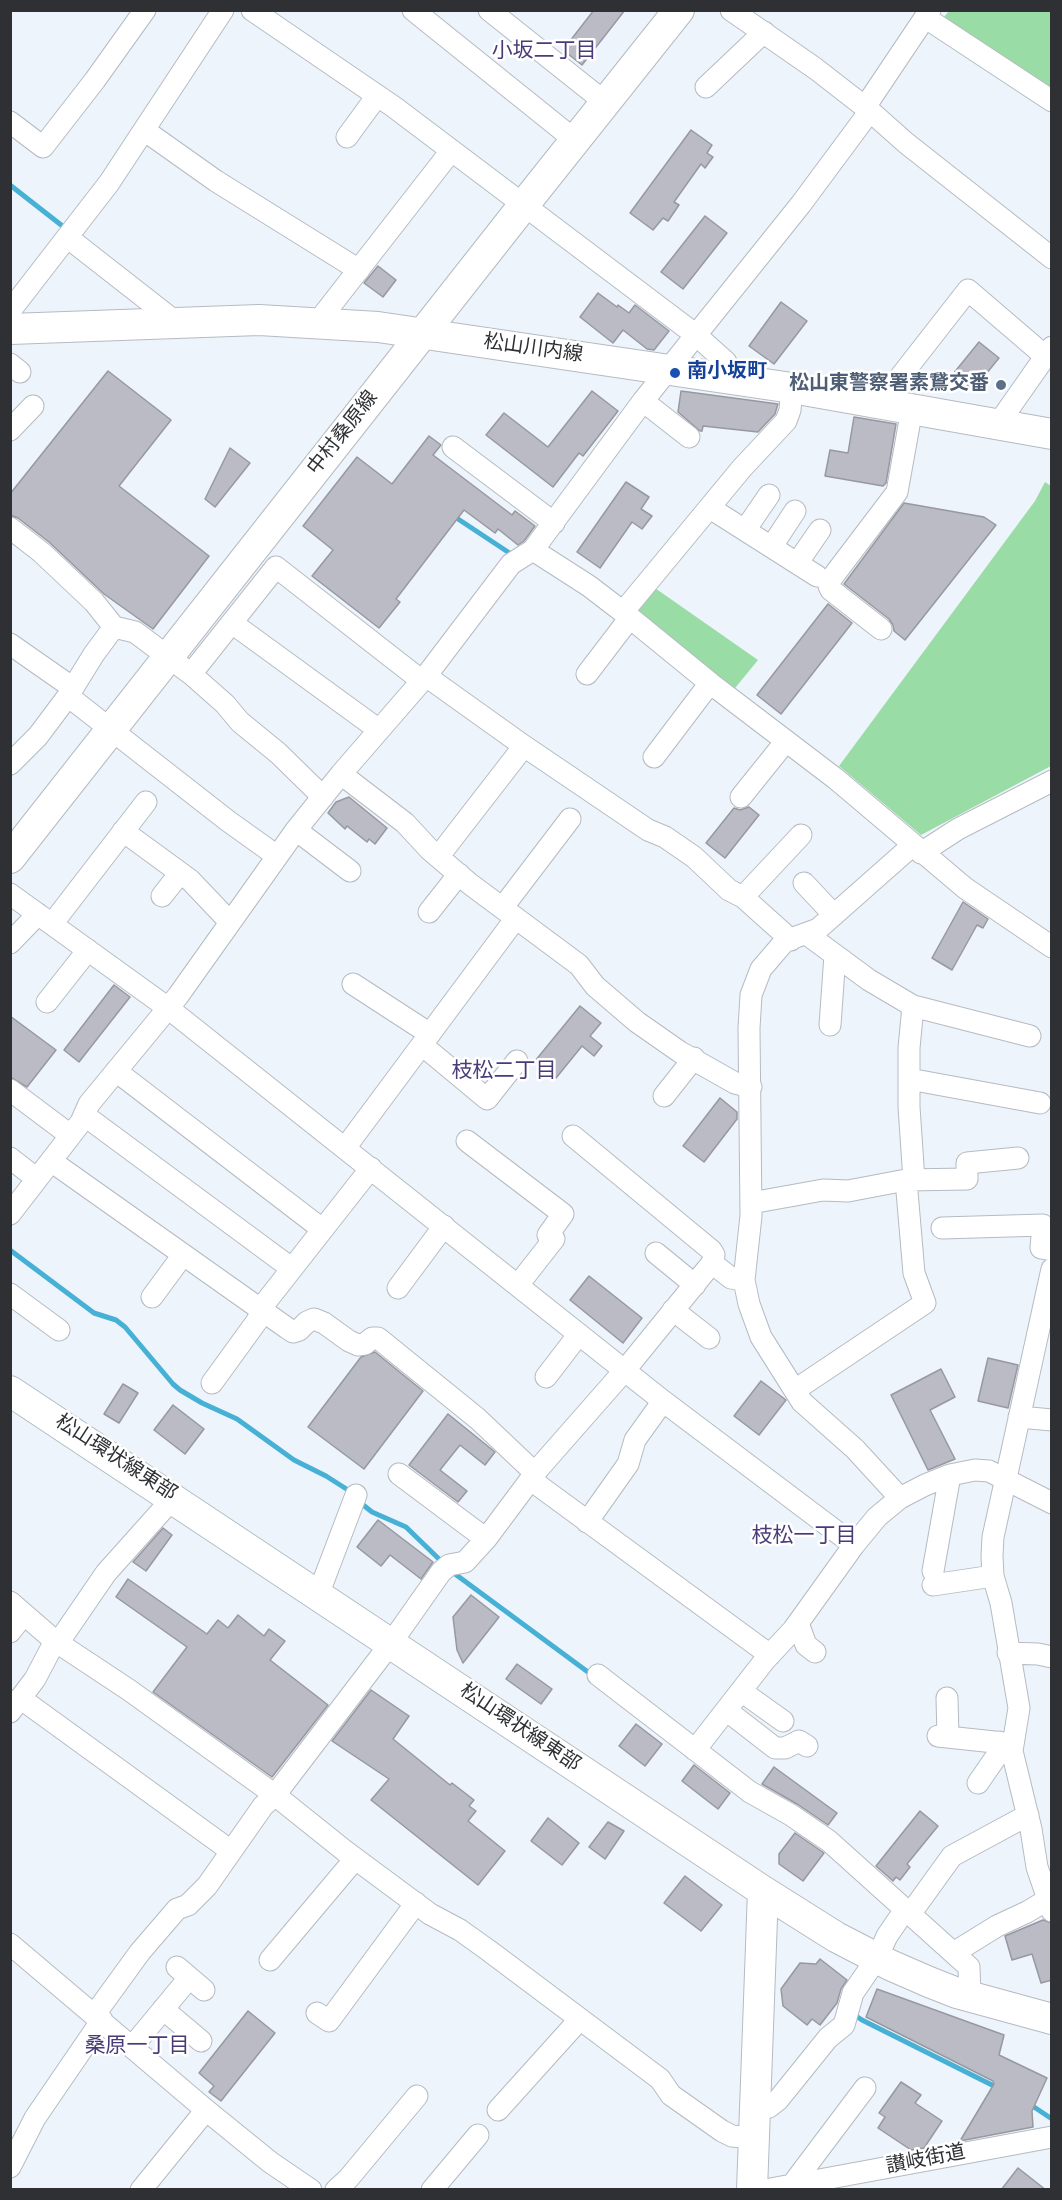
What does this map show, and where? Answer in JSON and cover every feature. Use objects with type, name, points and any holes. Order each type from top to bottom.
[{"type":"street","points":[[10,122],[43,147],[145,10]]},
{"type":"street","points":[[10,311],[109,183],[223,10]]},
{"type":"street","points":[[252,10],[377,96],[696,335],[726,362],[727,379]]},
{"type":"street","points":[[413,10],[576,141]]},
{"type":"street","points":[[489,10],[606,103]]},
{"type":"street","name":"中村桑原線","points":[[10,858],[112,728],[180,665],[423,334],[679,10]]},
{"type":"street","points":[[731,10],[867,109],[906,143],[1052,258]]},
{"type":"street","points":[[10,1214],[70,1135],[89,1104],[168,1008],[296,830],[424,678],[511,564],[533,550],[643,401],[801,204],[867,109],[928,14],[1052,101]]},
{"type":"street","points":[[706,87],[764,32]]},
{"type":"street","points":[[347,137],[377,96]]},
{"type":"street","points":[[144,130],[216,181],[359,270]]},
{"type":"street","points":[[317,323],[451,151]]},
{"type":"street","points":[[67,237],[177,323]]},
{"type":"street","points":[[879,404],[968,290],[1048,351],[998,424]]},
{"type":"street","name":"松山川内線","points":[[10,329],[259,320],[378,327],[792,388],[1052,434]]},
{"type":"street","points":[[587,674],[647,580],[659,570],[741,468],[786,421],[790,410],[792,388]]},
{"type":"street","points":[[643,401],[689,436]]},
{"type":"street","points":[[10,430],[33,406]]},
{"type":"street","points":[[881,629],[831,590],[830,586],[831,579],[897,492],[912,409]]},
{"type":"street","points":[[453,447],[554,523]]},
{"type":"street","points":[[745,530],[770,495]]},
{"type":"street","points":[[710,508],[817,576]]},
{"type":"street","points":[[772,546],[795,511]]},
{"type":"street","points":[[10,528],[41,552],[94,602],[114,627],[135,632],[180,665],[323,797]]},
{"type":"street","points":[[798,562],[820,530]]},
{"type":"street","points":[[533,550],[589,586],[710,683],[836,779],[965,888],[1052,947]]},
{"type":"street","points":[[180,665],[232,623],[276,567],[424,678],[648,830],[665,837],[694,857],[729,890],[743,897],[800,937],[835,955],[869,980],[913,1006],[1030,1036]]},
{"type":"street","points":[[232,623],[379,730]]},
{"type":"street","points":[[10,765],[38,735],[114,627]]},
{"type":"street","points":[[10,644],[228,821],[277,856]]},
{"type":"street","points":[[654,757],[710,683]]},
{"type":"street","points":[[741,796],[786,741]]},
{"type":"street","points":[[438,857],[524,746]]},
{"type":"street","points":[[341,774],[405,823],[438,857],[459,874],[579,965],[595,986],[637,1022],[680,1052],[735,1083],[751,1087]]},
{"type":"street","points":[[900,1498],[855,1449],[802,1402],[761,1336],[749,1304],[744,1280],[751,1203],[750,995],[761,969],[785,941],[818,929],[917,849],[1052,782]]},
{"type":"street","points":[[10,943],[45,919],[146,802]]},
{"type":"street","points":[[345,1148],[426,1040],[570,819]]},
{"type":"street","points":[[296,830],[350,871]]},
{"type":"street","points":[[123,831],[190,880],[230,922]]},
{"type":"street","points":[[743,897],[801,835]]},
{"type":"street","points":[[162,896],[180,873]]},
{"type":"street","points":[[429,912],[459,874]]},
{"type":"street","points":[[804,883],[834,915]]},
{"type":"street","points":[[10,894],[168,1008],[663,1401],[854,1545]]},
{"type":"street","points":[[47,1002],[88,950]]},
{"type":"street","points":[[830,1025],[835,955]]},
{"type":"street","points":[[353,984],[426,1040],[487,1099],[517,1061]]},
{"type":"street","points":[[795,1390],[925,1303],[914,1273],[910,1180],[909,1079],[913,1006]]},
{"type":"street","points":[[664,1096],[694,1058]]},
{"type":"street","points":[[116,1071],[322,1229]]},
{"type":"street","points":[[909,1079],[1040,1102]]},
{"type":"street","points":[[10,1090],[70,1135]]},
{"type":"street","points":[[84,1115],[291,1268]]},
{"type":"street","points":[[10,2167],[35,2118],[140,1952],[177,1909],[188,1905],[207,1886],[263,1806],[275,1795],[391,1643],[441,1572],[449,1565],[465,1562],[486,1539],[533,1477],[625,1370],[712,1263],[714,1255],[711,1250],[573,1136]]},
{"type":"street","points":[[467,1141],[563,1214],[548,1235],[554,1239],[518,1285]]},
{"type":"street","points":[[10,1158],[37,1179]]},
{"type":"street","points":[[751,1203],[823,1190],[848,1191],[910,1180],[967,1179],[967,1163],[1018,1158]]},
{"type":"street","points":[[51,1161],[293,1332],[314,1319],[358,1345],[365,1344],[372,1338],[378,1338],[478,1419],[533,1477],[587,1521],[770,1655]]},
{"type":"street","points":[[212,1383],[257,1321],[265,1303],[371,1168]]},
{"type":"street","points":[[942,1228],[1043,1225],[1041,1248],[1052,1250]]},
{"type":"street","points":[[398,1288],[444,1226]]},
{"type":"street","points":[[656,1253],[695,1285]]},
{"type":"street","points":[[152,1297],[183,1255]]},
{"type":"street","points":[[712,1263],[731,1278],[744,1280]]},
{"type":"street","points":[[978,1783],[1006,1743],[1019,1708],[1001,1603],[993,1576],[993,1537],[1019,1417],[1044,1343],[1052,1269]]},
{"type":"street","points":[[10,1294],[58,1330]]},
{"type":"street","points":[[674,1310],[709,1338]]},
{"type":"street","points":[[546,1377],[579,1334]]},
{"type":"street","name":"松山環状線東部","points":[[10,1391],[174,1497],[763,1891],[836,1937],[929,1982],[1052,2019]]},
{"type":"street","points":[[587,1521],[628,1464],[636,1440],[663,1401]]},
{"type":"street","points":[[1019,1417],[1052,1420]]},
{"type":"street","points":[[695,1750],[798,1623],[854,1545],[877,1517],[900,1498],[950,1475],[975,1470],[989,1471],[1052,1503]]},
{"type":"street","points":[[399,1474],[486,1539]]},
{"type":"street","points":[[950,1475],[933,1578],[993,1576]]},
{"type":"street","points":[[318,1595],[356,1495]]},
{"type":"street","points":[[174,1497],[106,1573],[15,1705],[231,1851]]},
{"type":"street","points":[[10,1632],[17,1608],[57,1642],[129,1690],[275,1795],[430,1914],[460,1930],[580,2019],[660,2079],[671,2094],[722,2131],[732,2136],[753,2138]]},
{"type":"street","points":[[798,1623],[806,1645],[815,1652]]},
{"type":"street","points":[[1008,1653],[1052,1657]]},
{"type":"street","points":[[598,1675],[750,1792],[791,1815],[829,1841],[969,1967],[970,1996]]},
{"type":"street","points":[[741,1691],[783,1721]]},
{"type":"street","points":[[947,1698],[943,1737],[1006,1743],[1012,1750],[1028,1815],[1037,1867],[1050,1902],[997,1926],[955,1952]]},
{"type":"street","points":[[726,1710],[775,1748],[785,1748],[799,1741],[807,1746]]},
{"type":"street","points":[[754,2109],[769,2107],[778,2100],[828,2038],[844,2025],[853,1993],[877,1958],[900,1917],[913,1910],[952,1856],[1028,1815]]},
{"type":"street","points":[[270,1960],[355,1858]]},
{"type":"street","points":[[753,2190],[763,1891]]},
{"type":"street","points":[[317,2013],[328,2021],[416,1903]]},
{"type":"street","points":[[10,1944],[206,2110],[270,2162],[311,2190]]},
{"type":"street","points":[[132,2047],[190,1978]]},
{"type":"street","points":[[163,2009],[201,2041]]},
{"type":"street","points":[[498,2110],[580,2019]]},
{"type":"street","points":[[795,2187],[865,2088]]},
{"type":"street","points":[[336,2190],[348,2179],[406,2099]]},
{"type":"street","points":[[134,2187],[206,2110]]},
{"type":"street","points":[[432,2190],[478,2135]]},
{"type":"street","name":"讃岐街道","points":[[765,2190],[795,2187],[1052,2137]]},
{"type":"green space","points":[[949,11],[1051,11],[1051,88],[944,17]]},
{"type":"green space","points":[[1045,482],[1051,486],[1052,491],[1051,766],[921,835],[839,766],[1035,501]]},
{"type":"green space","points":[[652,586],[758,660],[731,693],[634,617]]},
{"type":"building","points":[[594,10],[625,10],[582,65],[563,50]]},
{"type":"building","points":[[691,130],[712,145],[707,153],[713,157],[705,168],[701,164],[674,202],[679,205],[668,221],[663,218],[653,230],[630,213]]},
{"type":"building","points":[[705,216],[727,233],[683,289],[661,272]]},
{"type":"building","points":[[378,266],[396,280],[383,297],[364,283]]},
{"type":"building","points":[[598,293],[629,313],[635,305],[669,331],[654,350],[647,349],[623,330],[613,343],[580,317]]},
{"type":"building","points":[[781,302],[807,321],[774,364],[749,346]]},
{"type":"building","points":[[979,342],[999,358],[973,390],[953,374]]},
{"type":"building","points":[[108,371],[171,420],[119,486],[209,556],[153,629],[104,594],[49,542],[18,518],[10,515],[10,494]]},
{"type":"building","points":[[592,391],[618,411],[583,456],[579,453],[553,487],[486,435],[504,413],[548,447]]},
{"type":"building","points":[[681,391],[778,404],[775,414],[758,432],[703,426],[700,431],[678,412]]},
{"type":"building","points":[[854,417],[896,424],[886,483],[883,486],[825,476],[830,450],[848,453]]},
{"type":"building","points":[[429,436],[441,445],[433,455],[512,515],[515,511],[535,526],[524,541],[518,545],[498,529],[495,533],[464,510],[396,599],[400,602],[379,628],[312,576],[333,550],[303,526],[357,457],[392,484]]},
{"type":"building","points":[[230,448],[250,463],[215,507],[205,499]]},
{"type":"building","points":[[626,482],[649,497],[641,509],[652,516],[642,529],[632,522],[600,568],[577,552]]},
{"type":"building","points":[[904,503],[984,517],[996,525],[905,640],[894,631],[889,619],[844,584]]},
{"type":"building","points":[[828,604],[852,623],[781,714],[757,695]]},
{"type":"building","points":[[349,797],[387,828],[375,844],[369,839],[367,842],[347,826],[345,829],[328,813],[336,802]]},
{"type":"building","points":[[749,807],[759,815],[725,858],[706,843],[734,808],[740,810]]},
{"type":"building","points":[[963,902],[988,919],[983,928],[977,925],[952,970],[932,958]]},
{"type":"building","points":[[114,985],[130,997],[79,1062],[64,1050]]},
{"type":"building","points":[[580,1006],[601,1023],[590,1036],[602,1046],[594,1056],[582,1046],[556,1078],[535,1061]]},
{"type":"building","points":[[10,1016],[56,1050],[27,1087],[10,1077]]},
{"type":"building","points":[[720,1098],[737,1112],[737,1119],[704,1162],[683,1146]]},
{"type":"building","points":[[589,1276],[642,1318],[623,1343],[570,1300]]},
{"type":"building","points":[[375,1352],[423,1391],[364,1469],[308,1427],[361,1357]]},
{"type":"building","points":[[988,1358],[1018,1365],[1008,1408],[978,1401]]},
{"type":"building","points":[[941,1369],[955,1397],[930,1410],[955,1459],[928,1470],[891,1395]]},
{"type":"building","points":[[761,1381],[786,1400],[759,1435],[734,1416]]},
{"type":"building","points":[[123,1384],[138,1393],[119,1423],[104,1414]]},
{"type":"building","points":[[173,1405],[204,1429],[185,1454],[154,1430]]},
{"type":"building","points":[[448,1414],[495,1452],[485,1465],[460,1445],[440,1470],[467,1491],[458,1502],[409,1465]]},
{"type":"building","points":[[378,1520],[433,1562],[421,1579],[390,1555],[381,1566],[357,1547]]},
{"type":"building","points":[[163,1528],[172,1535],[146,1571],[133,1562]]},
{"type":"building","points":[[128,1579],[207,1634],[218,1620],[228,1628],[238,1615],[264,1636],[269,1629],[285,1641],[270,1660],[328,1705],[272,1777],[153,1692],[187,1647],[116,1597]]},
{"type":"building","points":[[471,1595],[499,1617],[463,1663],[457,1650],[453,1617]]},
{"type":"building","points":[[517,1664],[552,1689],[541,1704],[506,1679]]},
{"type":"building","points":[[371,1690],[409,1716],[393,1739],[450,1785],[452,1783],[474,1800],[469,1806],[476,1811],[468,1821],[505,1851],[478,1885],[371,1800],[389,1779],[332,1741]]},
{"type":"building","points":[[636,1724],[662,1744],[645,1766],[619,1746]]},
{"type":"building","points":[[694,1765],[730,1793],[718,1809],[682,1781]]},
{"type":"building","points":[[774,1767],[837,1813],[828,1825],[762,1784]]},
{"type":"building","points":[[920,1811],[938,1826],[907,1864],[910,1867],[900,1880],[896,1877],[893,1881],[876,1866]]},
{"type":"building","points":[[548,1818],[579,1843],[562,1865],[531,1841]]},
{"type":"building","points":[[608,1822],[624,1831],[605,1859],[589,1847]]},
{"type":"building","points":[[795,1833],[824,1853],[803,1881],[779,1864],[779,1854]]},
{"type":"building","points":[[685,1876],[722,1905],[701,1931],[664,1903]]},
{"type":"building","points":[[1043,1920],[1052,1923],[1052,1980],[1041,1983],[1032,1954],[1012,1960],[1005,1936]]},
{"type":"building","points":[[820,1959],[847,1980],[841,1989],[837,2003],[820,2025],[812,2019],[807,2025],[783,2006],[781,1989],[800,1963],[816,1964]]},
{"type":"building","points":[[877,1989],[1004,2035],[999,2055],[1047,2078],[1032,2111],[1033,2127],[960,2141],[994,2084],[993,2081],[866,2017]]},
{"type":"building","points":[[248,2011],[275,2033],[221,2101],[209,2092],[214,2086],[199,2073]]},
{"type":"building","points":[[901,2082],[921,2095],[915,2103],[942,2121],[924,2148],[911,2150],[878,2128],[885,2117],[879,2113]]},
{"type":"building","points":[[1018,2168],[1046,2190],[1001,2190]]},
{"type":"waterway","points":[[10,185],[65,228]]},
{"type":"waterway","points":[[452,515],[514,556]]},
{"type":"waterway","points":[[10,1250],[94,1313],[116,1320],[125,1327],[180,1390],[237,1419],[294,1460],[348,1490]]},
{"type":"waterway","points":[[362,1504],[372,1512],[406,1527],[441,1561]]},
{"type":"waterway","points":[[451,1571],[592,1675]]},
{"type":"waterway","points":[[856,2011],[856,2016],[862,2020],[998,2088]]},
{"type":"waterway","points":[[1028,2103],[1052,2119]]},
{"type":"place","name":"南小坂町","points":[[675,373]]},
{"type":"place","name":"松山東警察署素鵞交番","points":[[1001,385]]},
{"type":"district","name":"小坂二丁目","points":[[544,53]]},
{"type":"district","name":"枝松二丁目","points":[[504,1073]]},
{"type":"district","name":"枝松一丁目","points":[[804,1538]]},
{"type":"district","name":"桑原一丁目","points":[[137,2048]]}]
